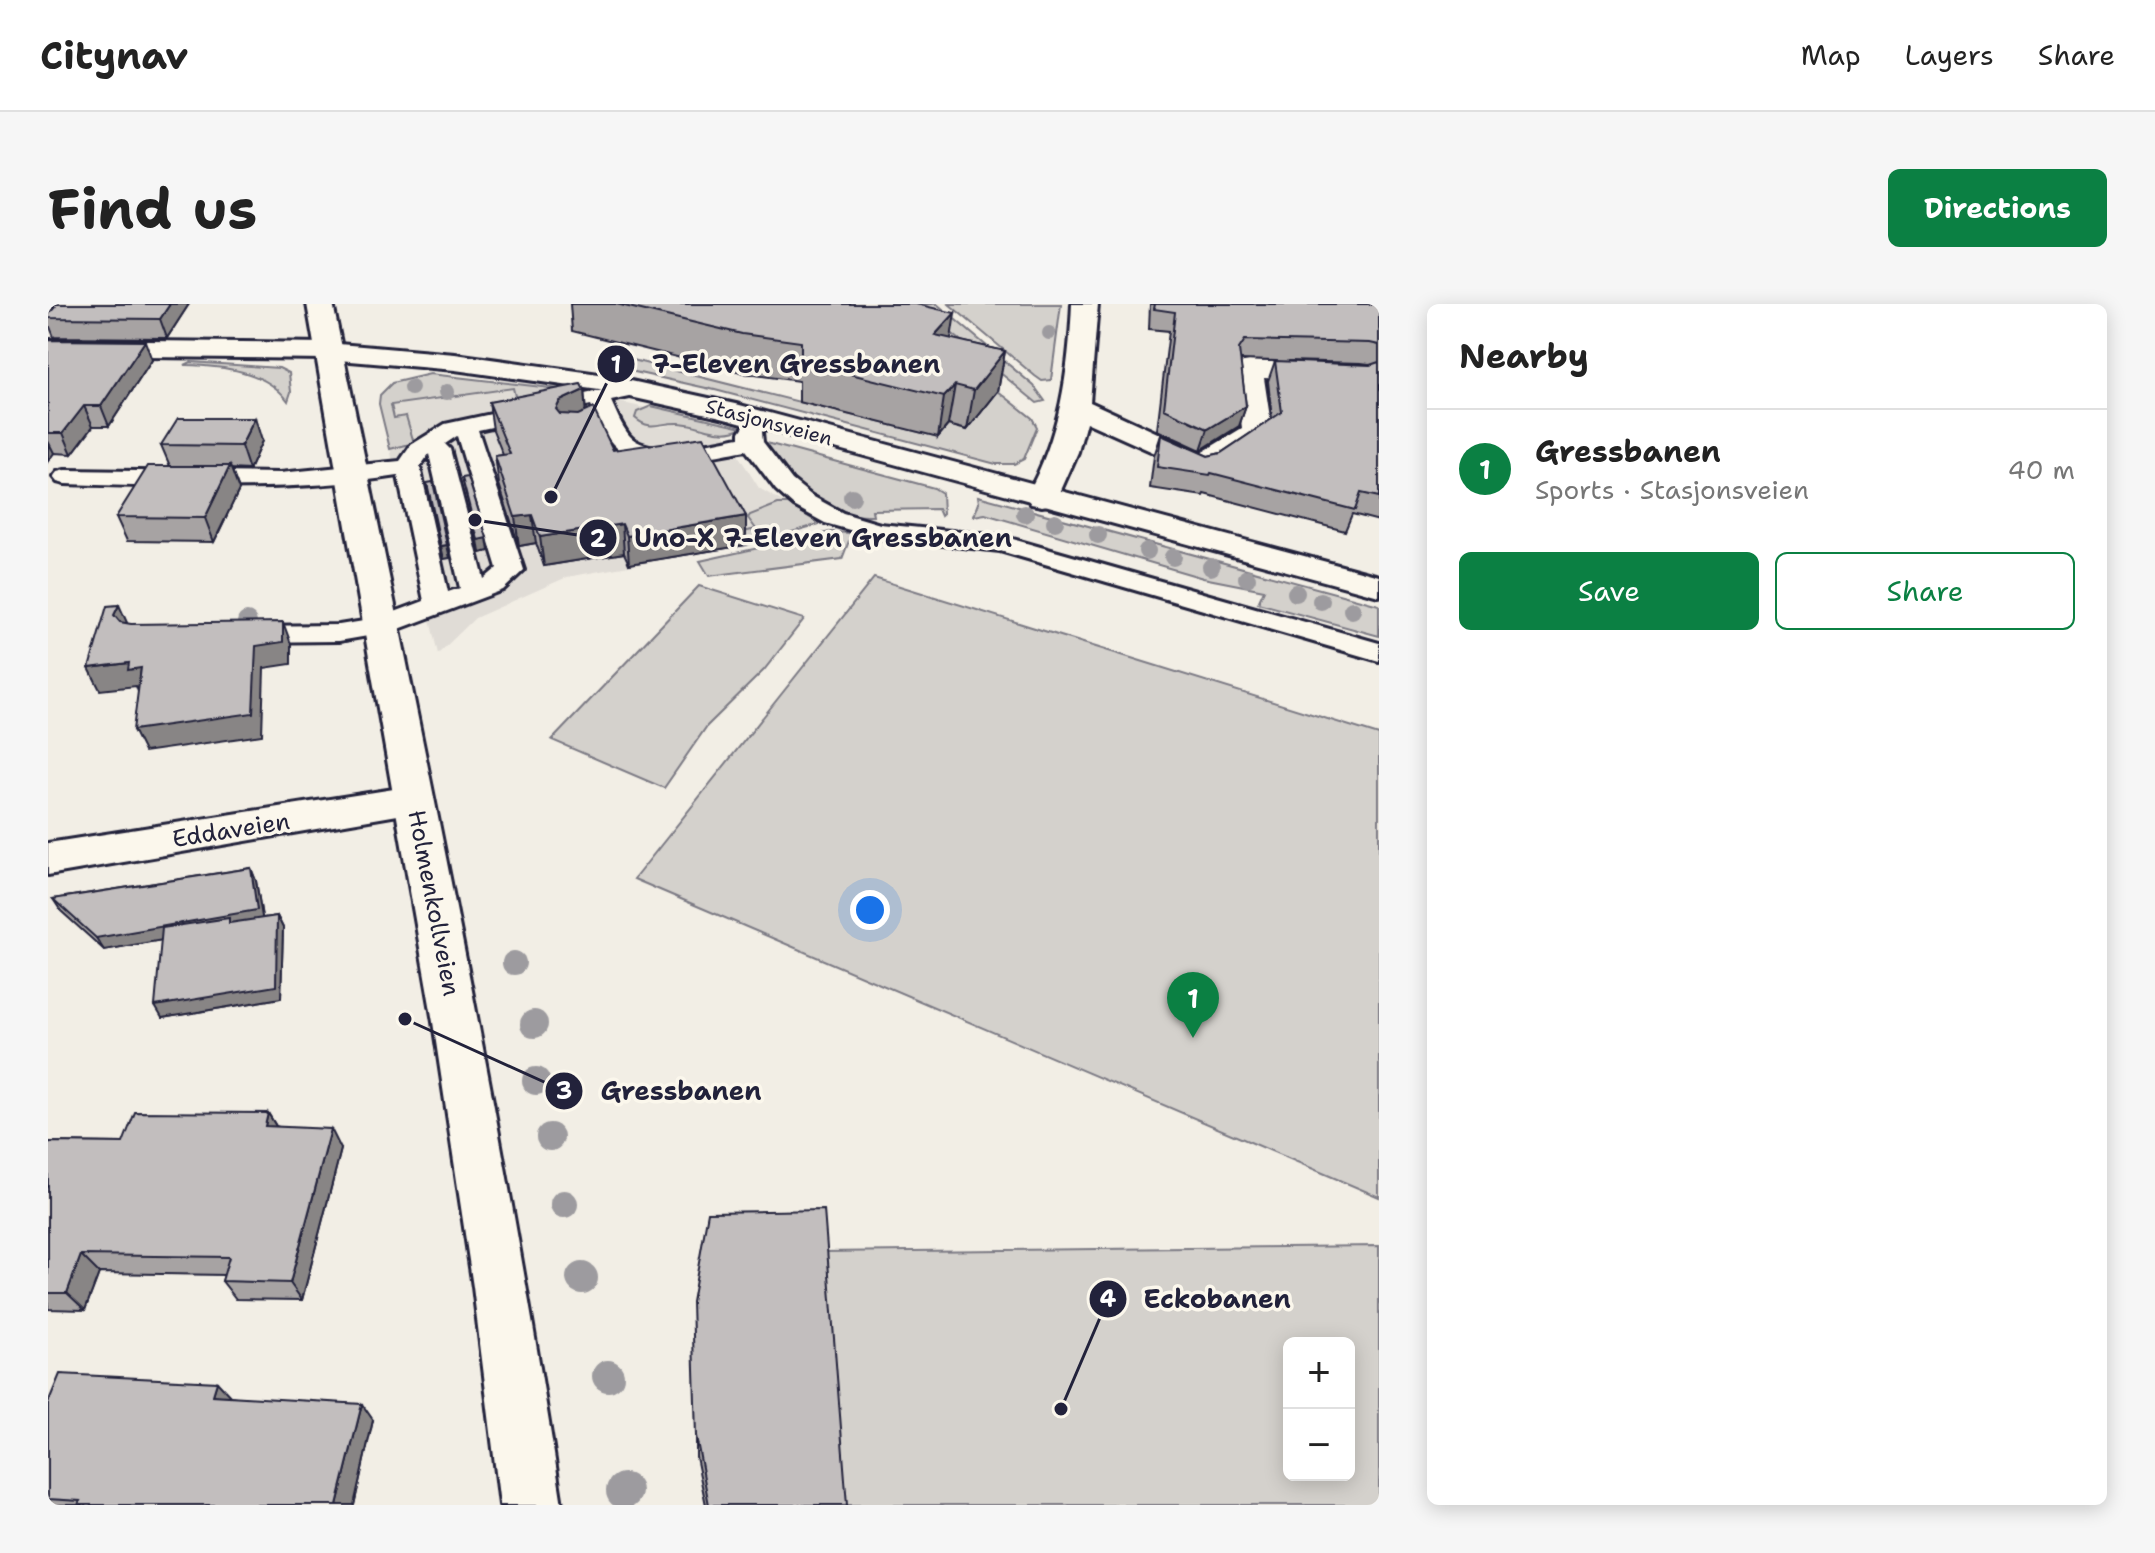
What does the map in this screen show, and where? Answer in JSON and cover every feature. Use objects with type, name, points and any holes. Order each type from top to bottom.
[{"type":"street","name":"Holmenkollveien","points":[[320,304],[457,1022],[484,1179],[531,1505]]},
{"type":"street","points":[[1042,497],[1065,450],[1076,406],[1085,304]]},
{"type":"street","name":"Stasjonsveien","points":[[48,348],[327,351],[510,368],[636,389],[756,431],[1042,497],[1379,586]]},
{"type":"street","points":[[1076,406],[1202,465],[1257,431],[1249,369],[1361,374]]},
{"type":"street","name":"Eddaveien","points":[[48,859],[413,800]]},
{"type":"lane","points":[[586,429],[604,408],[636,389]]},
{"type":"lane","points":[[604,408],[623,442],[632,449],[650,453],[675,453],[756,431],[784,485],[803,501],[834,518],[878,531],[1002,544],[1379,652]]},
{"type":"lane","points":[[468,436],[604,408]]},
{"type":"lane","points":[[65,477],[314,480],[352,476],[422,455],[453,429],[499,445]]},
{"type":"lane","points":[[217,634],[339,633],[381,626],[494,584],[511,570],[468,436]]},
{"type":"lane","points":[[422,455],[474,591]]},
{"type":"lane","points":[[422,455],[438,605]]},
{"type":"shaded area","points":[[916,304],[937,304],[1034,386],[1045,401],[1037,403]]},
{"type":"shaded area","points":[[949,304],[1061,304],[1051,380],[1042,381],[1035,376]]},
{"type":"shaded area","points":[[625,358],[938,437],[948,425],[967,430],[998,391],[1032,418],[1037,427],[1024,459],[1014,464],[996,464],[715,390],[617,368]]},
{"type":"shaded area","points":[[191,362],[279,368],[289,373],[291,392],[288,401],[268,382],[255,376],[228,369],[185,365]]},
{"type":"shaded area","points":[[430,374],[568,390],[516,400],[513,388],[391,405],[394,418],[406,416],[414,443],[390,449],[379,404],[380,395],[392,383]]},
{"type":"shaded area","points":[[513,388],[516,399],[568,390],[645,408],[635,414],[639,422],[660,427],[680,423],[725,434],[759,488],[820,524],[746,545],[567,577],[475,618],[438,654],[390,449],[414,443],[406,416],[394,418],[390,405]]},
{"type":"shaded area","points":[[651,406],[743,427],[727,432],[679,423],[646,425],[635,418],[637,412]]},
{"type":"shaded area","points":[[763,442],[934,488],[942,493],[943,514],[941,516],[938,509],[872,510],[873,516],[838,511],[823,504],[796,483]]},
{"type":"shaded area","points":[[978,496],[1379,605],[1379,636],[1258,603],[1264,590],[1203,578],[985,514],[974,516]]},
{"type":"shaded area","points":[[778,504],[788,504],[820,524],[746,545],[739,533],[756,529],[748,518],[750,515]]},
{"type":"shaded area","points":[[830,532],[852,533],[842,559],[709,576],[700,561]]},
{"type":"shaded area","points":[[874,578],[1379,735],[1379,1197],[634,879]]},
{"type":"shaded area","points":[[699,586],[804,619],[764,670],[707,726],[664,788],[552,740]]},
{"type":"shaded area","points":[[1379,1246],[1379,1505],[839,1505],[821,1252]]},
{"type":"building","points":[[48,304],[170,304],[160,319],[48,318],[55,307],[48,307]]},
{"type":"building","points":[[616,304],[916,304],[955,313],[935,335],[1005,351],[974,390],[955,385],[944,397],[801,362],[801,342],[742,334]]},
{"type":"building","points":[[1155,304],[1379,304],[1379,345],[1245,340],[1239,349],[1246,406],[1208,429],[1164,409],[1175,312],[1154,309]]},
{"type":"building","points":[[48,340],[145,341],[101,406],[84,406],[63,433],[48,433]]},
{"type":"building","points":[[1275,361],[1370,365],[1379,362],[1379,497],[1361,493],[1355,510],[1211,473],[1157,467],[1161,435],[1208,456],[1221,453],[1282,412]]},
{"type":"building","points":[[581,384],[584,390],[560,401],[556,409],[560,414],[578,415],[593,408],[613,450],[703,437],[746,516],[627,536],[622,524],[540,537],[532,515],[515,517],[495,456],[510,454],[489,402]]},
{"type":"building","points":[[178,418],[255,418],[241,446],[161,445]]},
{"type":"building","points":[[148,466],[230,466],[205,518],[116,517]]},
{"type":"building","points":[[468,477],[487,538],[478,540],[462,478]]},
{"type":"building","points":[[433,482],[447,545],[441,546],[427,483]]},
{"type":"building","points":[[119,605],[114,615],[120,622],[131,624],[283,622],[283,642],[256,646],[253,713],[133,730],[141,668],[128,670],[129,663],[89,668],[107,606]]},
{"type":"building","points":[[251,868],[257,910],[96,938],[53,899]]},
{"type":"building","points":[[277,916],[276,986],[155,1006],[162,928],[229,918],[229,923]]},
{"type":"building","points":[[135,1112],[268,1113],[265,1126],[331,1129],[290,1283],[222,1281],[229,1257],[81,1255],[67,1293],[48,1293],[48,1142],[123,1143]]},
{"type":"building","points":[[824,1210],[847,1505],[709,1505],[696,1436],[692,1302],[708,1212]]},
{"type":"building","points":[[60,1374],[217,1382],[213,1395],[362,1404],[337,1505],[78,1505],[80,1501],[48,1499],[48,1403]]},
{"type":"place","name":"7-Eleven Gressbanen","points":[[551,497]]},
{"type":"place","name":"Uno-X 7-Eleven Gressbanen","points":[[475,520]]},
{"type":"place","name":"Gressbanen","points":[[405,1019]]},
{"type":"place","name":"Gressbanen","points":[[1193,1038]]},
{"type":"place","name":"Eckobanen","points":[[1061,1409]]}]
